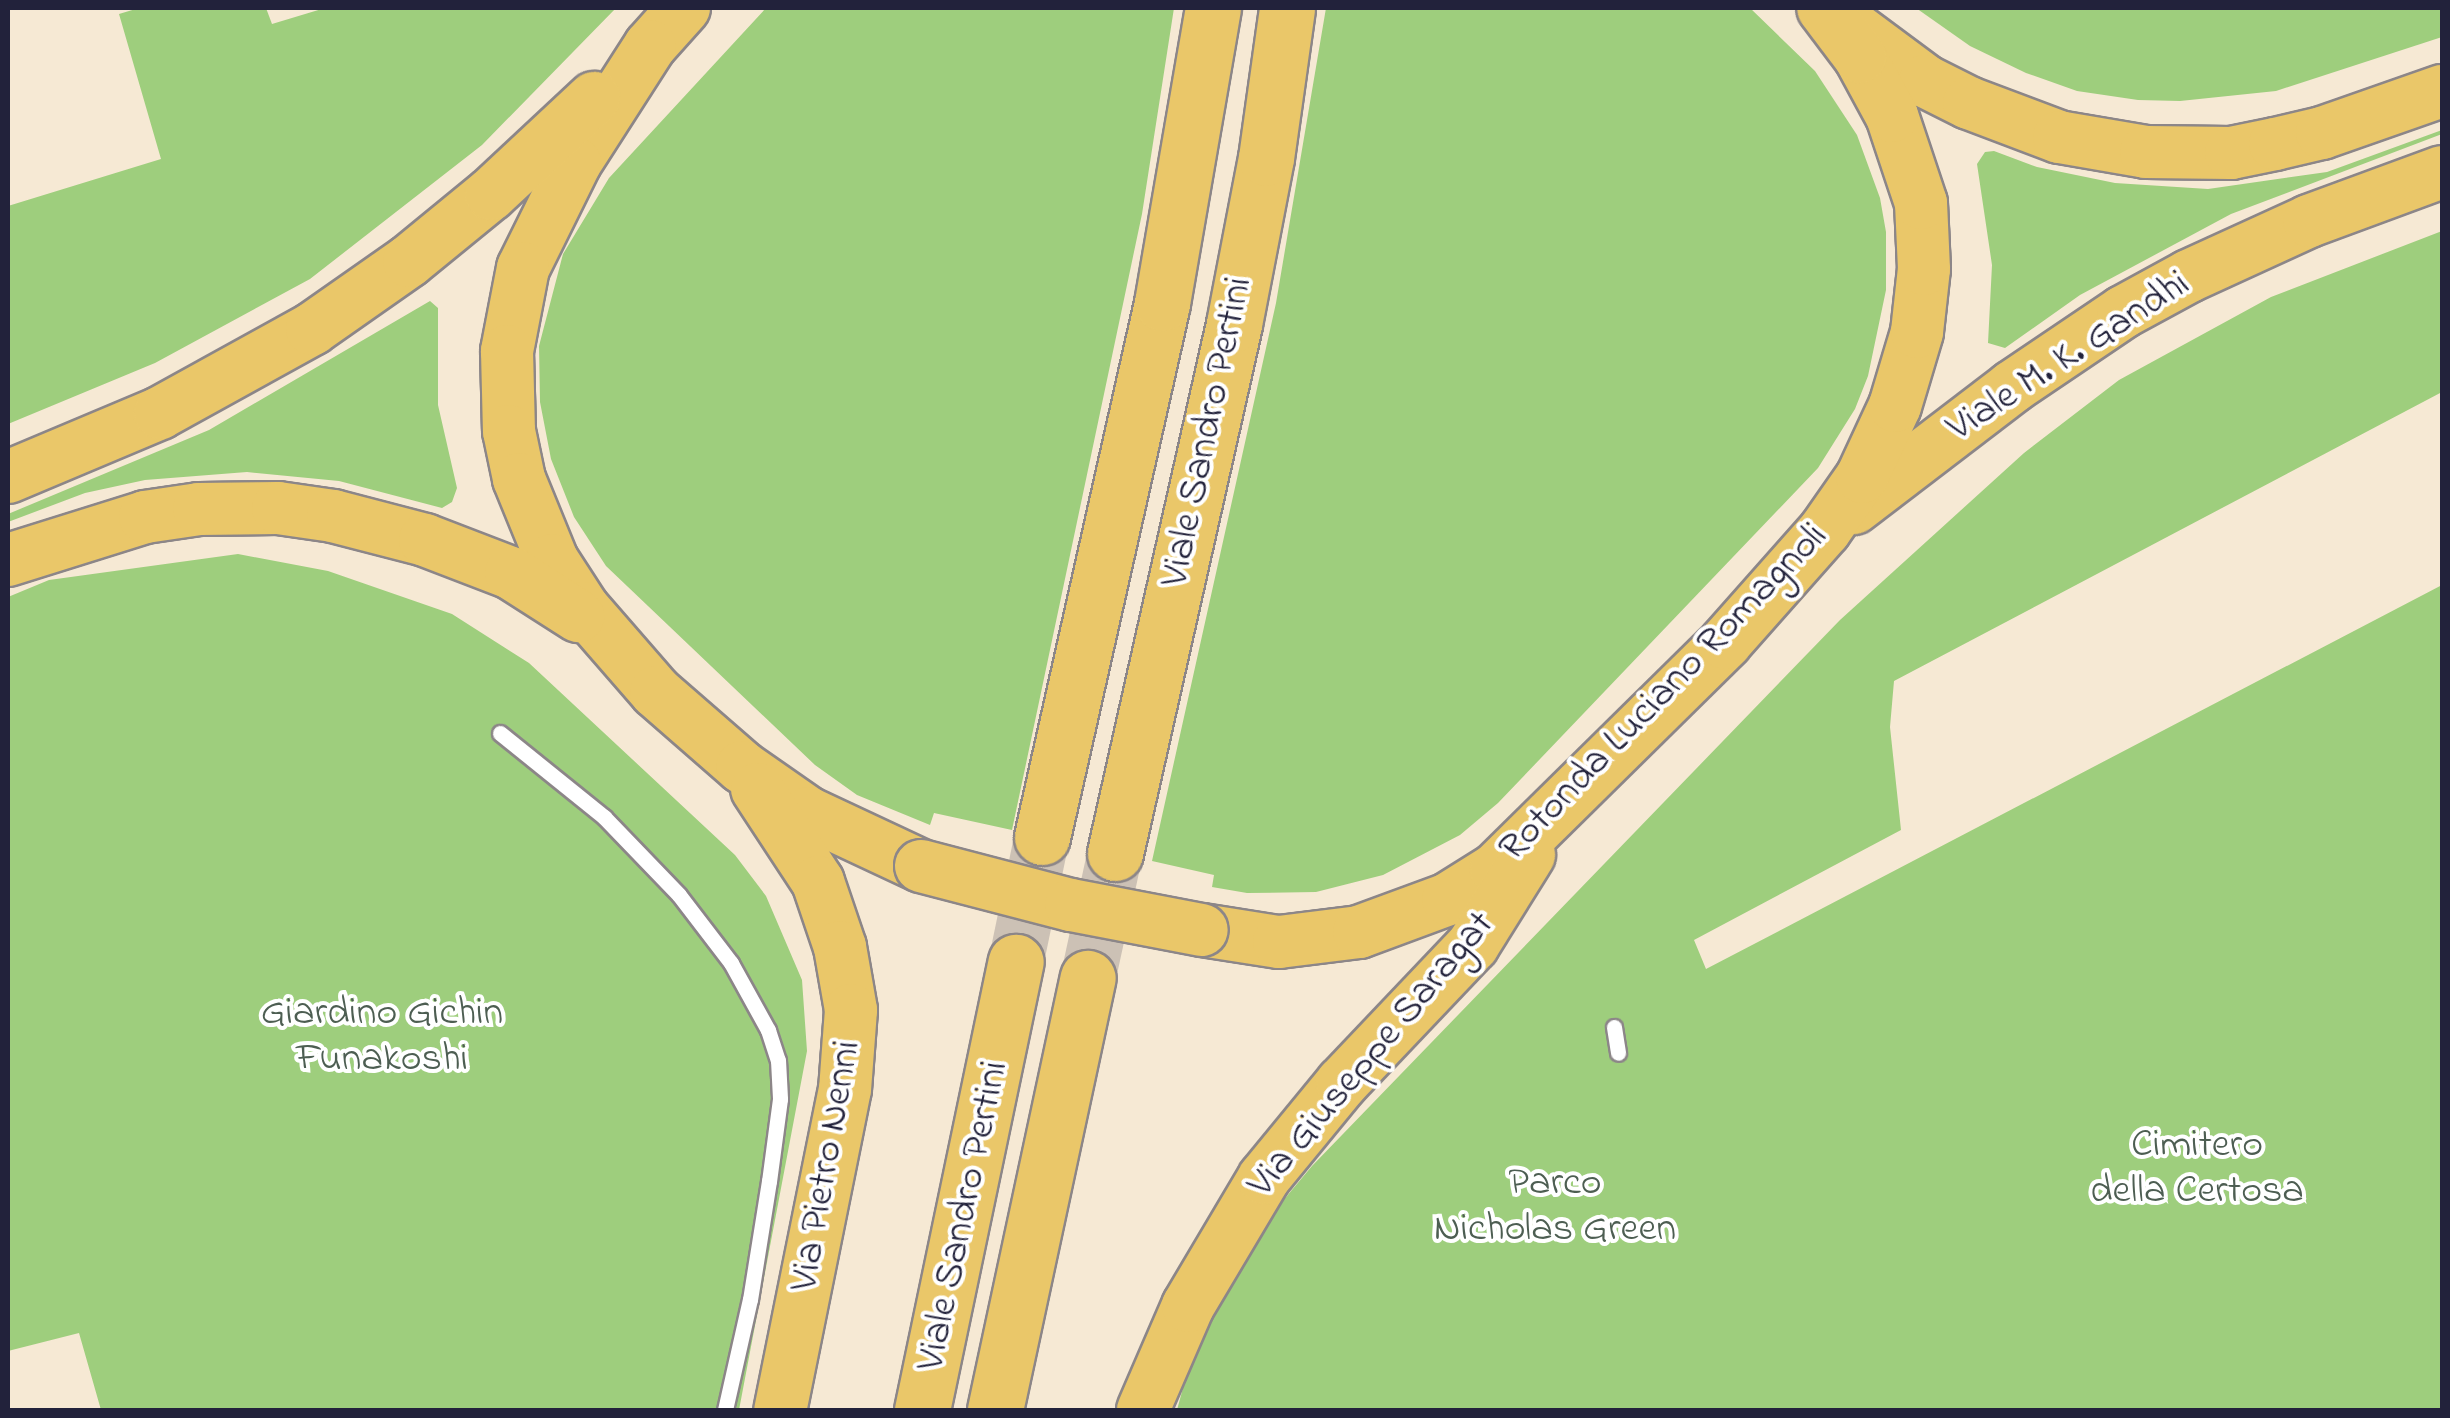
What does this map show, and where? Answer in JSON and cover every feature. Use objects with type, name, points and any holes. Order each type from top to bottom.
[{"type":"highway","name":"Viale Sandro Pertini","points":[[1042,837],[1162,302],[1213,8]]},
{"type":"highway","name":"Viale Sandro Pertini","points":[[1115,853],[1234,324],[1266,158],[1287,8]]},
{"type":"highway","name":"Viale Sandro Pertini","points":[[922,1410],[1016,962]]},
{"type":"highway","name":"Viale Sandro Pertini","points":[[996,1410],[1088,978]]},
{"type":"main road","name":"Rotonda Luciano Romagnoli","points":[[684,8],[650,46],[544,220],[523,268],[506,351],[510,430],[533,519],[552,560],[613,646],[742,767],[808,813],[921,866],[1090,909],[1279,942],[1330,938],[1394,923],[1448,899],[1496,869],[1725,643],[1825,530],[1862,476],[1889,422],[1917,332],[1924,269],[1921,202],[1904,144],[1872,78],[1825,8]]},
{"type":"main road","points":[[1825,8],[1925,81],[1968,103],[2059,137],[2146,152],[2231,152],[2275,144],[2354,122],[2442,90]]},
{"type":"main road","points":[[8,476],[160,413],[312,329],[408,261],[490,194],[650,46]]},
{"type":"main road","name":"Viale M. K. Gandhi","points":[[1825,530],[2012,386],[2123,312],[2188,276],[2308,221],[2442,172]]},
{"type":"main road","points":[[8,560],[145,517],[199,509],[278,508],[374,525],[511,572],[571,610],[613,646]]},
{"type":"main road","name":"Via Pietro Nenni","points":[[742,767],[818,882],[840,947],[851,1010],[846,1089],[780,1410]]},
{"type":"main road","name":"Via Giuseppe Saragat","points":[[1143,1410],[1188,1306],[1264,1178],[1342,1083],[1473,945],[1557,812]]},
{"type":"lane","points":[[500,732],[604,817],[679,895],[730,964],[768,1030],[778,1060],[780,1100],[768,1181],[750,1299],[725,1410]]},
{"type":"lane","points":[[1614,1027],[1618,1053]]},
{"type":"green space","points":[[139,8],[266,8],[272,24],[325,8],[616,8],[482,145],[310,279],[155,363],[8,424],[8,206],[161,159],[119,14]]},
{"type":"green space","points":[[766,8],[1174,8],[1142,214],[1012,830],[934,813],[930,825],[857,795],[815,765],[606,566],[574,517],[551,459],[540,402],[539,346],[563,254],[609,178]]},
{"type":"green space","points":[[1326,8],[1750,8],[1815,71],[1857,135],[1880,198],[1886,232],[1886,290],[1868,376],[1855,409],[1818,468],[1498,803],[1460,835],[1383,875],[1316,892],[1247,893],[1212,887],[1214,875],[1152,861],[1276,303]]},
{"type":"green space","points":[[1916,8],[2442,8],[2442,37],[2276,91],[2180,101],[2138,100],[2077,91],[2026,73],[1970,46]]},
{"type":"green space","points":[[2442,130],[2442,134],[2231,214],[2080,295],[2005,348],[1988,343],[1992,265],[1977,164],[1985,152],[1994,151],[2037,167],[2115,183],[2208,189],[2327,172]]},
{"type":"green space","points":[[2442,231],[2442,392],[1894,681],[1890,727],[1901,830],[1694,940],[1706,969],[2442,585],[2442,1410],[1177,1410],[1199,1329],[1246,1245],[1312,1166],[1840,620],[2024,453],[2119,380],[2271,297]]},
{"type":"green space","points":[[430,301],[438,308],[438,405],[457,488],[452,502],[442,508],[339,481],[247,472],[145,480],[85,493],[8,522],[8,514],[209,430]]},
{"type":"green space","name":"Giardino Gichin Funakoshi","points":[[238,554],[328,571],[452,614],[529,663],[735,855],[766,896],[802,980],[807,1051],[739,1410],[101,1410],[79,1333],[8,1351],[8,597],[49,580]]},
{"type":"tunnel","points":[[1016,962],[1042,837]]},
{"type":"tunnel","points":[[1088,978],[1115,853]]},
{"type":"park label","name":"Cimitero della Certosa","points":[[2197,1169]]},
{"type":"park label","name":"Parco Nicholas Green","points":[[1555,1207]]}]
